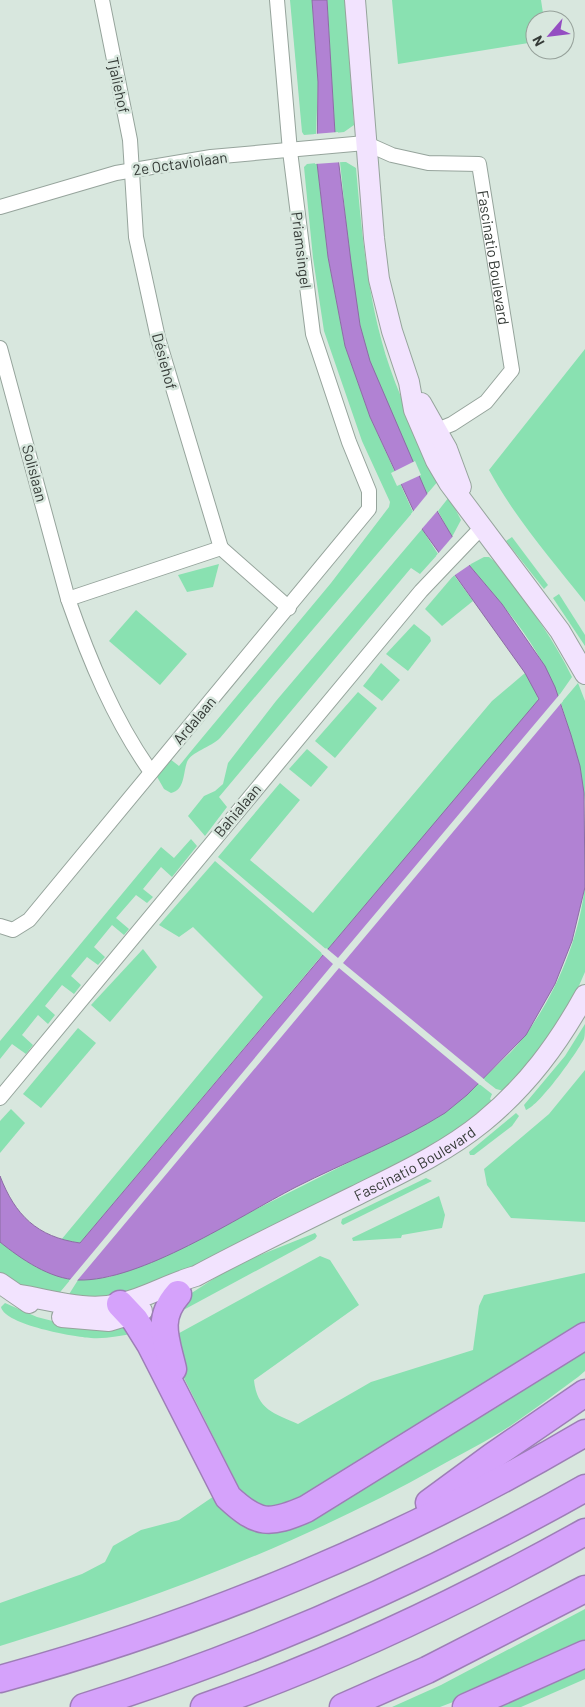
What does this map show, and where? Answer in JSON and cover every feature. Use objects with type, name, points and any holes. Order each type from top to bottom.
[{"type":"highway","points":[[180,1401],[164,1326],[166,1310],[187,1285]]},
{"type":"highway","points":[[125,1310],[147,1340],[180,1401],[228,1498],[251,1516],[260,1520],[273,1520],[306,1509],[585,1336]]},
{"type":"highway","points":[[380,1539],[492,1456],[585,1393]]},
{"type":"highway","points":[[0,1679],[184,1620],[295,1577],[380,1539],[501,1480],[585,1433]]},
{"type":"highway","points":[[84,1707],[228,1657],[360,1604],[514,1528],[585,1488]]},
{"type":"highway","points":[[204,1707],[312,1666],[384,1634],[461,1598],[585,1532]]},
{"type":"highway","points":[[343,1707],[427,1670],[585,1589]]},
{"type":"highway","points":[[466,1707],[585,1654]]},
{"type":"street","name":"Tjaliehof","points":[[102,0],[128,128],[131,170]]},
{"type":"street","name":"Priamsingel","points":[[277,0],[290,151],[313,334],[349,442],[369,491]]},
{"type":"street","points":[[354,0],[365,143],[379,279],[414,410],[431,433],[449,483],[463,498],[481,528],[560,631],[585,674]]},
{"type":"street","name":"2e Octaviolaan","points":[[0,207],[131,170],[212,157],[305,150],[365,143]]},
{"type":"street","name":"Fascinatio Boulevard","points":[[365,143],[392,155],[428,163],[479,164],[512,370],[486,402],[431,433]]},
{"type":"street","name":"Désiehof","points":[[131,170],[136,237],[158,338],[221,548]]},
{"type":"street","name":"Solislaan","points":[[0,348],[68,600],[109,699],[136,752],[151,772]]},
{"type":"street","name":"Ardalaan","points":[[0,926],[14,930],[29,920],[369,509],[369,491]]},
{"type":"street","name":"Bahialaan","points":[[0,1098],[441,568],[481,528]]},
{"type":"street","points":[[68,600],[221,548],[289,608]]},
{"type":"street","name":"Fascinatio Boulevard","points":[[0,1283],[42,1311],[67,1318],[97,1321],[187,1285],[440,1152],[469,1132],[518,1090],[542,1064],[585,995]]},
{"type":"green space","points":[[290,0],[312,0],[318,82],[316,134],[304,135],[302,132]]},
{"type":"green space","points":[[327,0],[345,0],[354,125],[344,132],[335,133]]},
{"type":"green space","points":[[392,0],[541,0],[542,10],[525,10],[525,44],[398,64]]},
{"type":"green space","points":[[340,162],[346,162],[356,168],[367,269],[382,344],[401,396],[439,480],[427,494],[380,390],[365,347],[353,284]]},
{"type":"green space","points":[[317,163],[328,257],[345,346],[370,417],[413,512],[220,738],[189,758],[181,785],[176,791],[171,793],[164,789],[156,775],[170,759],[179,766],[331,583],[389,507],[390,502],[362,441],[324,331],[313,258],[304,167],[307,164]]},
{"type":"green space","points":[[585,349],[585,602],[522,522],[489,470]]},
{"type":"green space","points":[[449,497],[461,520],[452,537],[438,511]]},
{"type":"green space","points":[[422,529],[438,554],[420,574],[411,568],[219,797],[227,807],[205,836],[188,816],[204,796],[215,791],[223,784],[228,763],[276,701]]},
{"type":"green space","points":[[512,537],[548,585],[544,589],[506,541]]},
{"type":"green space","points":[[484,557],[489,557],[494,561],[516,589],[546,631],[564,661],[572,677],[558,697],[531,643],[469,565]]},
{"type":"green space","points":[[219,564],[213,587],[187,592],[178,575]]},
{"type":"green space","points":[[454,575],[473,601],[442,626],[425,609]]},
{"type":"green space","points":[[559,594],[585,635],[585,646],[553,598]]},
{"type":"green space","points":[[136,610],[187,654],[160,685],[109,641]]},
{"type":"green space","points":[[414,624],[430,637],[431,641],[408,671],[386,654]]},
{"type":"green space","points":[[381,663],[400,680],[382,701],[363,686]]},
{"type":"green space","points":[[525,673],[537,692],[537,704],[327,950],[218,857],[280,783],[300,800],[250,860],[313,913],[492,701]]},
{"type":"green space","points":[[578,683],[585,701],[585,802],[580,766],[561,703]]},
{"type":"green space","points":[[358,692],[377,708],[335,758],[315,741]]},
{"type":"green space","points":[[307,749],[328,767],[311,787],[289,769]]},
{"type":"green space","points":[[191,839],[197,846],[172,877],[161,867],[143,889],[153,897],[147,903],[136,895],[116,918],[129,929],[124,935],[112,925],[94,947],[105,957],[98,965],[87,957],[71,976],[81,985],[74,994],[62,985],[45,1006],[55,1015],[48,1024],[38,1015],[22,1035],[33,1045],[26,1054],[12,1044],[0,1059],[0,1041],[161,847],[174,858]]},
{"type":"green space","points":[[215,861],[323,954],[80,1243],[61,1240],[263,997],[193,927],[179,937],[159,925]]},
{"type":"green space","points":[[585,884],[585,972],[574,997],[543,1046],[504,1091],[496,1089],[483,1079],[521,1040],[548,1000],[572,943],[578,923]]},
{"type":"green space","points":[[143,949],[157,967],[110,1022],[91,1005]]},
{"type":"green space","points":[[585,1024],[584,1039],[574,1056],[540,1099],[526,1110],[524,1105],[565,1056]]},
{"type":"green space","points":[[78,1028],[96,1043],[41,1108],[23,1094]]},
{"type":"green space","points":[[585,1070],[585,1222],[511,1218],[487,1185],[484,1169],[549,1114]]},
{"type":"green space","points":[[478,1083],[492,1094],[490,1099],[494,1103],[480,1115],[415,1157],[152,1289],[126,1298],[66,1299],[78,1280],[110,1277],[163,1256],[437,1118],[456,1104]]},
{"type":"green space","points":[[11,1109],[25,1123],[0,1153],[0,1121]]},
{"type":"green space","points":[[516,1113],[519,1116],[512,1126],[474,1155],[470,1155],[469,1152]]},
{"type":"green space","points":[[426,1178],[432,1181],[343,1225],[341,1223],[342,1219]]},
{"type":"green space","points":[[439,1196],[445,1215],[442,1228],[402,1235],[401,1238],[353,1241],[352,1238]]},
{"type":"green space","points":[[315,1233],[317,1236],[315,1239],[176,1314],[187,1296],[235,1265]]},
{"type":"green space","points":[[0,1242],[36,1267],[71,1279],[56,1297],[19,1285],[0,1272]]},
{"type":"green space","points":[[320,1256],[330,1260],[359,1305],[254,1380],[259,1398],[268,1409],[298,1424],[371,1382],[473,1350],[479,1306],[484,1295],[585,1273],[585,1325],[287,1507],[266,1507],[255,1503],[239,1488],[183,1376],[172,1337]]},
{"type":"green space","points":[[5,1303],[37,1317],[68,1325],[127,1324],[135,1333],[97,1338],[42,1329],[14,1319],[5,1313],[1,1307]]},
{"type":"green space","points":[[585,1345],[585,1371],[578,1377],[495,1436],[386,1495],[278,1546],[169,1590],[0,1646],[0,1603],[82,1574],[105,1562],[113,1546],[141,1530],[179,1520],[217,1494],[247,1527]]},
{"type":"green space","points":[[585,1609],[585,1643],[500,1684],[440,1707],[392,1707],[441,1685]]},
{"type":"green space","points":[[585,1667],[585,1679],[521,1707],[490,1707]]},
{"type":"shaded area","points":[[312,0],[327,0],[335,133],[360,325],[370,361],[427,494],[469,565],[502,604],[545,666],[555,687],[580,766],[584,793],[585,887],[572,941],[555,984],[526,1035],[467,1095],[445,1113],[391,1143],[296,1187],[188,1246],[159,1259],[130,1271],[103,1278],[67,1279],[36,1267],[0,1242],[0,1176],[13,1202],[30,1222],[51,1235],[80,1243],[539,699],[525,673],[422,529],[370,417],[345,346],[328,257],[317,163],[318,82]]},
{"type":"pier","points":[[338,132],[343,162],[315,164],[314,134]]},
{"type":"pier","points":[[415,461],[421,475],[397,486],[391,473]]},
{"type":"pier","points":[[429,492],[439,509],[420,531],[411,514]]},
{"type":"pier","points":[[454,535],[471,564],[452,577],[436,556]]},
{"type":"pier","points":[[560,694],[563,701],[343,963],[485,1080],[480,1085],[339,968],[76,1282],[69,1281],[333,964],[321,953],[326,948],[338,958]]}]
